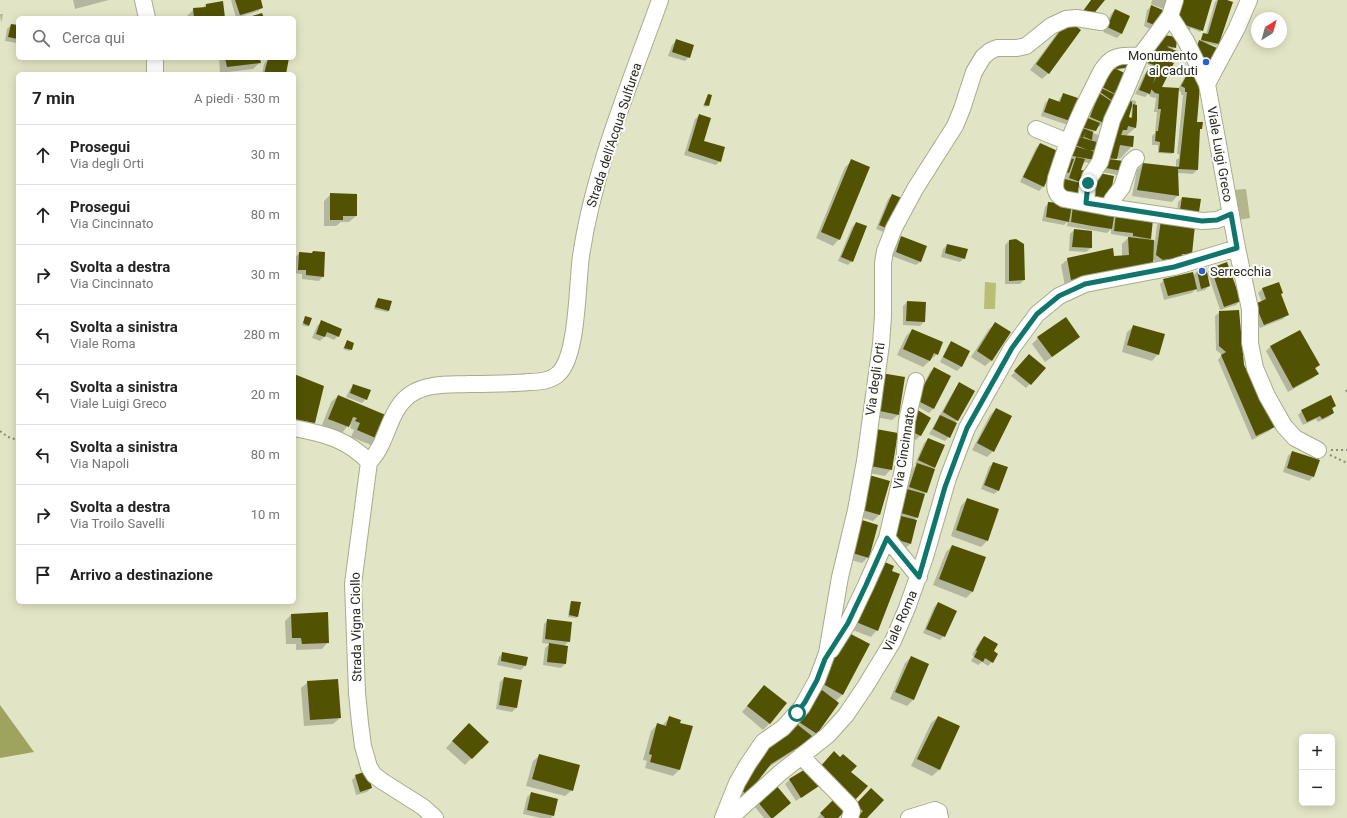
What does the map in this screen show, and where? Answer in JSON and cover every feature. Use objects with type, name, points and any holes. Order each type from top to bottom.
[{"type":"street","points":[[142,0],[146,16]]},
{"type":"street","name":"Strada dell'Acqua Sulfurea","points":[[369,462],[382,444],[399,408],[412,394],[434,386],[540,381],[555,377],[564,368],[568,360],[572,340],[580,260],[593,191],[605,153],[660,0]]},
{"type":"street","points":[[1086,203],[1090,177],[1100,162],[1112,120],[1126,92],[1140,56],[1170,16],[1175,0]]},
{"type":"street","points":[[1207,84],[1237,28],[1249,0]]},
{"type":"street","name":"Viale Luigi Greco","points":[[1170,16],[1186,41],[1207,84],[1237,248],[1250,309],[1250,343],[1258,377],[1286,429],[1295,438],[1318,450]]},
{"type":"street","name":"Via degli Orti","points":[[723,818],[737,783],[760,746],[783,728],[802,707],[817,680],[829,648],[840,577],[865,461],[881,338],[883,263],[885,251],[894,228],[954,126],[962,109],[974,72],[983,57],[990,51],[997,48],[1017,48],[1026,46],[1051,26],[1066,19],[1076,18],[1101,22]]},
{"type":"street","points":[[1140,56],[1119,56],[1107,64],[1102,71],[1086,101],[1068,142],[1056,178],[1056,192],[1061,198],[1086,203],[1202,221],[1217,220],[1231,214]]},
{"type":"street","points":[[155,60],[155,72]]},
{"type":"street","points":[[1036,129],[1068,142]]},
{"type":"street","points":[[1112,200],[1122,186],[1130,163],[1136,158]]},
{"type":"street","name":"Viale Roma","points":[[730,818],[769,782],[828,735],[853,706],[896,635],[906,612],[919,577],[945,487],[967,428],[1012,348],[1037,314],[1059,296],[1085,284],[1174,267],[1237,248]]},
{"type":"street","name":"Via Cincinnato","points":[[825,659],[848,623],[887,538],[904,465],[907,421],[916,381]]},
{"type":"street","points":[[296,428],[332,437],[352,448],[369,462]]},
{"type":"street","name":"Strada Vigna Ciollo","points":[[369,462],[353,584],[357,693],[362,739],[369,767],[374,775],[423,807],[435,818]]},
{"type":"street","points":[[887,538],[919,577]]},
{"type":"street","points":[[801,756],[850,806],[852,811],[850,818]]},
{"type":"street","points":[[909,818],[935,810],[939,812],[940,818]]},
{"type":"path","points":[[0,431],[8,437],[16,439]]},
{"type":"path","points":[[1318,450],[1347,463]]},
{"type":"shaded area","points":[[1246,189],[1250,218],[1238,220],[1234,190]]},
{"type":"shaded area","points":[[985,282],[996,283],[995,309],[984,309]]},
{"type":"shaded area","points":[[0,705],[34,752],[0,758]]},
{"type":"building","points":[[235,0],[261,0],[263,8],[240,15]]},
{"type":"building","points":[[1091,0],[1105,0],[1091,17],[1083,11]]},
{"type":"building","points":[[1181,0],[1212,0],[1203,31],[1179,23],[1175,19]]},
{"type":"building","points":[[1218,0],[1233,2],[1219,44],[1201,40],[1203,33],[1208,34]]},
{"type":"building","points":[[223,1],[225,16],[194,16],[193,8],[206,7],[206,4]]},
{"type":"building","points":[[1151,5],[1165,11],[1159,27],[1147,22]]},
{"type":"building","points":[[1115,9],[1130,16],[1122,34],[1107,27]]},
{"type":"building","points":[[262,13],[263,16],[252,16]]},
{"type":"building","points":[[1068,20],[1081,30],[1049,74],[1036,64]]},
{"type":"building","points":[[11,24],[16,25],[16,39],[8,37]]},
{"type":"building","points":[[1162,35],[1171,36],[1177,39],[1176,48],[1167,46],[1177,51],[1174,58],[1164,57],[1152,51]]},
{"type":"building","points":[[676,39],[694,45],[690,58],[672,52]]},
{"type":"building","points":[[1199,40],[1217,48],[1212,62],[1195,53]]},
{"type":"building","points":[[1151,55],[1174,63],[1162,87],[1179,88],[1174,153],[1159,152],[1160,142],[1155,141],[1161,109],[1158,109],[1159,94],[1155,93],[1151,89],[1160,67],[1148,63]]},
{"type":"building","points":[[1125,58],[1131,67],[1116,69],[1113,62]]},
{"type":"building","points":[[225,60],[260,60],[261,63],[227,67]]},
{"type":"building","points":[[268,60],[289,60],[286,72],[265,72]]},
{"type":"building","points":[[1111,66],[1127,74],[1119,96],[1102,87]]},
{"type":"building","points":[[1148,69],[1156,74],[1150,94],[1139,90]]},
{"type":"building","points":[[1190,69],[1199,71],[1200,86],[1197,122],[1203,122],[1202,129],[1200,129],[1198,170],[1178,169],[1179,196],[1137,190],[1143,163],[1179,167],[1187,92],[1185,92],[1185,88],[1181,86]]},
{"type":"building","points":[[1101,88],[1118,96],[1114,102],[1100,92]]},
{"type":"building","points":[[1063,93],[1081,99],[1073,122],[1044,112],[1049,98],[1060,102]]},
{"type":"building","points":[[1099,93],[1114,103],[1104,123],[1090,117]]},
{"type":"building","points":[[708,94],[712,95],[709,106],[704,105]]},
{"type":"building","points":[[1129,100],[1132,102],[1132,106],[1129,117],[1132,118],[1133,104],[1137,105],[1136,128],[1128,126],[1127,130],[1123,130],[1121,135],[1134,136],[1133,147],[1120,145],[1117,159],[1107,158],[1116,123]]},
{"type":"building","points":[[699,114],[711,118],[704,141],[725,147],[721,162],[688,151]]},
{"type":"building","points":[[1085,117],[1100,123],[1096,131],[1081,127]]},
{"type":"building","points":[[1080,127],[1093,132],[1092,140],[1084,137],[1086,132],[1083,138],[1077,135]]},
{"type":"building","points":[[1076,136],[1100,143],[1097,151],[1090,150],[1097,153],[1095,160],[1067,155],[1070,145],[1088,150],[1072,144]]},
{"type":"building","points":[[1040,143],[1060,152],[1044,187],[1023,177]]},
{"type":"building","points":[[1076,157],[1085,159],[1081,170],[1086,171],[1083,183],[1069,178]]},
{"type":"building","points":[[1068,158],[1074,159],[1069,173],[1064,172]]},
{"type":"building","points":[[851,159],[870,167],[840,240],[821,232]]},
{"type":"building","points":[[1107,159],[1124,161],[1122,171],[1106,168]]},
{"type":"building","points":[[1094,172],[1114,176],[1109,203],[1090,199]]},
{"type":"building","points":[[1061,178],[1084,184],[1083,198],[1059,192]]},
{"type":"building","points":[[330,193],[357,194],[357,216],[343,216],[343,220],[330,220]]},
{"type":"building","points":[[892,194],[904,199],[891,230],[879,225]]},
{"type":"building","points":[[1182,197],[1201,199],[1199,212],[1180,210]]},
{"type":"building","points":[[1048,202],[1072,204],[1069,222],[1046,217]]},
{"type":"building","points":[[1073,205],[1095,208],[1092,226],[1071,222]]},
{"type":"building","points":[[1095,208],[1115,211],[1112,229],[1092,226]]},
{"type":"building","points":[[1116,213],[1153,219],[1151,239],[1133,236],[1133,233],[1114,231]]},
{"type":"building","points":[[1161,220],[1195,225],[1192,254],[1182,254],[1182,258],[1163,260],[1156,255]]},
{"type":"building","points":[[856,222],[867,226],[853,262],[841,257]]},
{"type":"building","points":[[1074,229],[1092,231],[1092,248],[1072,247]]},
{"type":"building","points":[[901,236],[927,246],[921,262],[896,252]]},
{"type":"building","points":[[1128,237],[1154,240],[1153,266],[1071,280],[1067,258],[1113,248],[1114,256],[1129,255]]},
{"type":"building","points":[[1016,239],[1024,244],[1025,280],[1009,281],[1009,240]]},
{"type":"building","points":[[947,244],[968,249],[965,259],[945,253]]},
{"type":"building","points":[[313,251],[325,252],[324,277],[306,275],[306,270],[298,270],[299,252],[312,253]]},
{"type":"building","points":[[1227,262],[1241,301],[1224,307],[1211,268]]},
{"type":"building","points":[[1206,268],[1210,286],[1201,289],[1197,271]]},
{"type":"building","points":[[1193,272],[1197,289],[1168,296],[1163,279]]},
{"type":"building","points":[[1279,282],[1283,293],[1281,294],[1289,315],[1264,325],[1255,304],[1266,299],[1262,288]]},
{"type":"building","points":[[378,298],[392,301],[389,311],[375,307]]},
{"type":"building","points":[[907,301],[926,302],[925,322],[906,321]]},
{"type":"building","points":[[1239,310],[1244,365],[1275,427],[1256,436],[1221,355],[1226,352],[1219,346],[1219,311]]},
{"type":"building","points":[[305,316],[312,318],[309,326],[303,323]]},
{"type":"building","points":[[1066,317],[1080,337],[1052,357],[1037,337]]},
{"type":"building","points":[[321,320],[342,329],[339,337],[327,332],[325,337],[316,334]]},
{"type":"building","points":[[995,322],[1011,332],[992,361],[977,351]]},
{"type":"building","points":[[1133,325],[1165,334],[1159,355],[1127,345]]},
{"type":"building","points":[[912,329],[943,342],[938,355],[934,353],[930,361],[903,349]]},
{"type":"building","points":[[1300,330],[1320,365],[1315,368],[1319,374],[1293,388],[1270,346]]},
{"type":"building","points":[[347,340],[354,343],[352,350],[344,348]]},
{"type":"building","points":[[951,341],[970,351],[962,367],[943,357]]},
{"type":"building","points":[[1029,354],[1046,368],[1031,385],[1014,371]]},
{"type":"building","points":[[934,367],[951,376],[934,409],[916,400]]},
{"type":"building","points":[[881,373],[905,377],[899,415],[875,410]]},
{"type":"building","points":[[296,375],[324,386],[315,423],[296,419]]},
{"type":"building","points":[[959,382],[975,391],[958,421],[943,412]]},
{"type":"building","points":[[353,384],[371,390],[367,400],[350,393]]},
{"type":"building","points":[[338,395],[388,416],[378,439],[357,430],[360,423],[355,421],[357,418],[353,417],[349,427],[328,419]]},
{"type":"building","points":[[1331,395],[1336,406],[1332,408],[1334,413],[1322,419],[1320,416],[1307,422],[1301,410]]},
{"type":"building","points":[[996,408],[1012,416],[994,452],[977,443]]},
{"type":"building","points":[[916,409],[931,418],[921,436],[908,430]]},
{"type":"building","points":[[940,415],[957,423],[950,438],[933,429]]},
{"type":"building","points":[[876,429],[898,433],[892,470],[870,466]]},
{"type":"building","points":[[928,438],[945,445],[935,468],[918,460]]},
{"type":"building","points":[[1292,451],[1320,460],[1314,477],[1287,468]]},
{"type":"building","points":[[993,462],[1008,467],[999,491],[984,485]]},
{"type":"building","points":[[917,463],[935,469],[927,493],[909,487]]},
{"type":"building","points":[[869,475],[890,481],[880,515],[859,509]]},
{"type":"building","points":[[907,489],[925,494],[918,518],[901,513]]},
{"type":"building","points":[[967,498],[999,509],[988,541],[956,530]]},
{"type":"building","points":[[901,516],[917,520],[911,544],[895,539]]},
{"type":"building","points":[[859,519],[878,525],[869,558],[849,552]]},
{"type":"building","points":[[952,545],[986,557],[973,592],[939,579]]},
{"type":"building","points":[[880,560],[894,566],[892,571],[900,574],[878,631],[856,622]]},
{"type":"building","points":[[571,601],[581,602],[578,617],[569,615]]},
{"type":"building","points":[[938,602],[957,611],[945,637],[926,629]]},
{"type":"building","points":[[328,612],[329,643],[302,644],[301,638],[292,638],[291,614]]},
{"type":"building","points":[[547,619],[572,622],[570,642],[545,639]]},
{"type":"building","points":[[847,632],[870,644],[843,695],[821,683]]},
{"type":"building","points":[[984,636],[998,644],[994,651],[998,654],[993,663],[985,658],[983,662],[974,657],[977,651],[976,650]]},
{"type":"building","points":[[549,643],[568,646],[566,664],[547,662]]},
{"type":"building","points":[[502,652],[528,657],[526,666],[501,661]]},
{"type":"building","points":[[911,656],[929,664],[914,700],[895,692]]},
{"type":"building","points":[[504,677],[522,680],[517,708],[499,705]]},
{"type":"building","points":[[338,679],[341,718],[310,720],[307,681]]},
{"type":"building","points":[[764,685],[787,703],[770,724],[747,706]]},
{"type":"building","points":[[822,690],[839,703],[817,734],[799,722]]},
{"type":"building","points":[[669,716],[681,720],[680,723],[693,726],[680,770],[650,762],[652,755],[649,754],[657,723],[666,726]]},
{"type":"building","points":[[938,716],[960,726],[940,770],[917,759]]},
{"type":"building","points":[[469,723],[489,742],[472,759],[452,741]]},
{"type":"building","points":[[798,725],[812,736],[808,741],[771,764],[747,795],[741,790],[766,752],[762,746]]},
{"type":"building","points":[[834,751],[840,757],[843,754],[857,766],[851,772],[868,786],[855,800],[819,768]]},
{"type":"building","points":[[539,754],[580,765],[573,791],[532,779]]},
{"type":"building","points":[[807,768],[819,786],[801,798],[789,779]]},
{"type":"building","points":[[367,771],[372,788],[360,792],[355,775]]},
{"type":"building","points":[[776,785],[791,803],[771,818],[757,801]]},
{"type":"building","points":[[871,788],[884,800],[867,818],[857,818],[863,811],[855,805]]},
{"type":"building","points":[[531,792],[558,799],[554,816],[527,810]]},
{"type":"building","points":[[838,795],[850,806],[838,818],[825,818],[820,813]]},
{"type":"place","name":"Monumento ai caduti","points":[[1206,62]]},
{"type":"place","name":"Serrecchia","points":[[1202,271]]},
{"type":"route","points":[[797,713],[817,680],[825,659],[848,623],[887,538],[919,577],[945,487],[967,428],[1012,348],[1037,314],[1065,292],[1085,284],[1158,271],[1237,248],[1231,214],[1217,220],[1202,221],[1086,203],[1088,183]]}]
